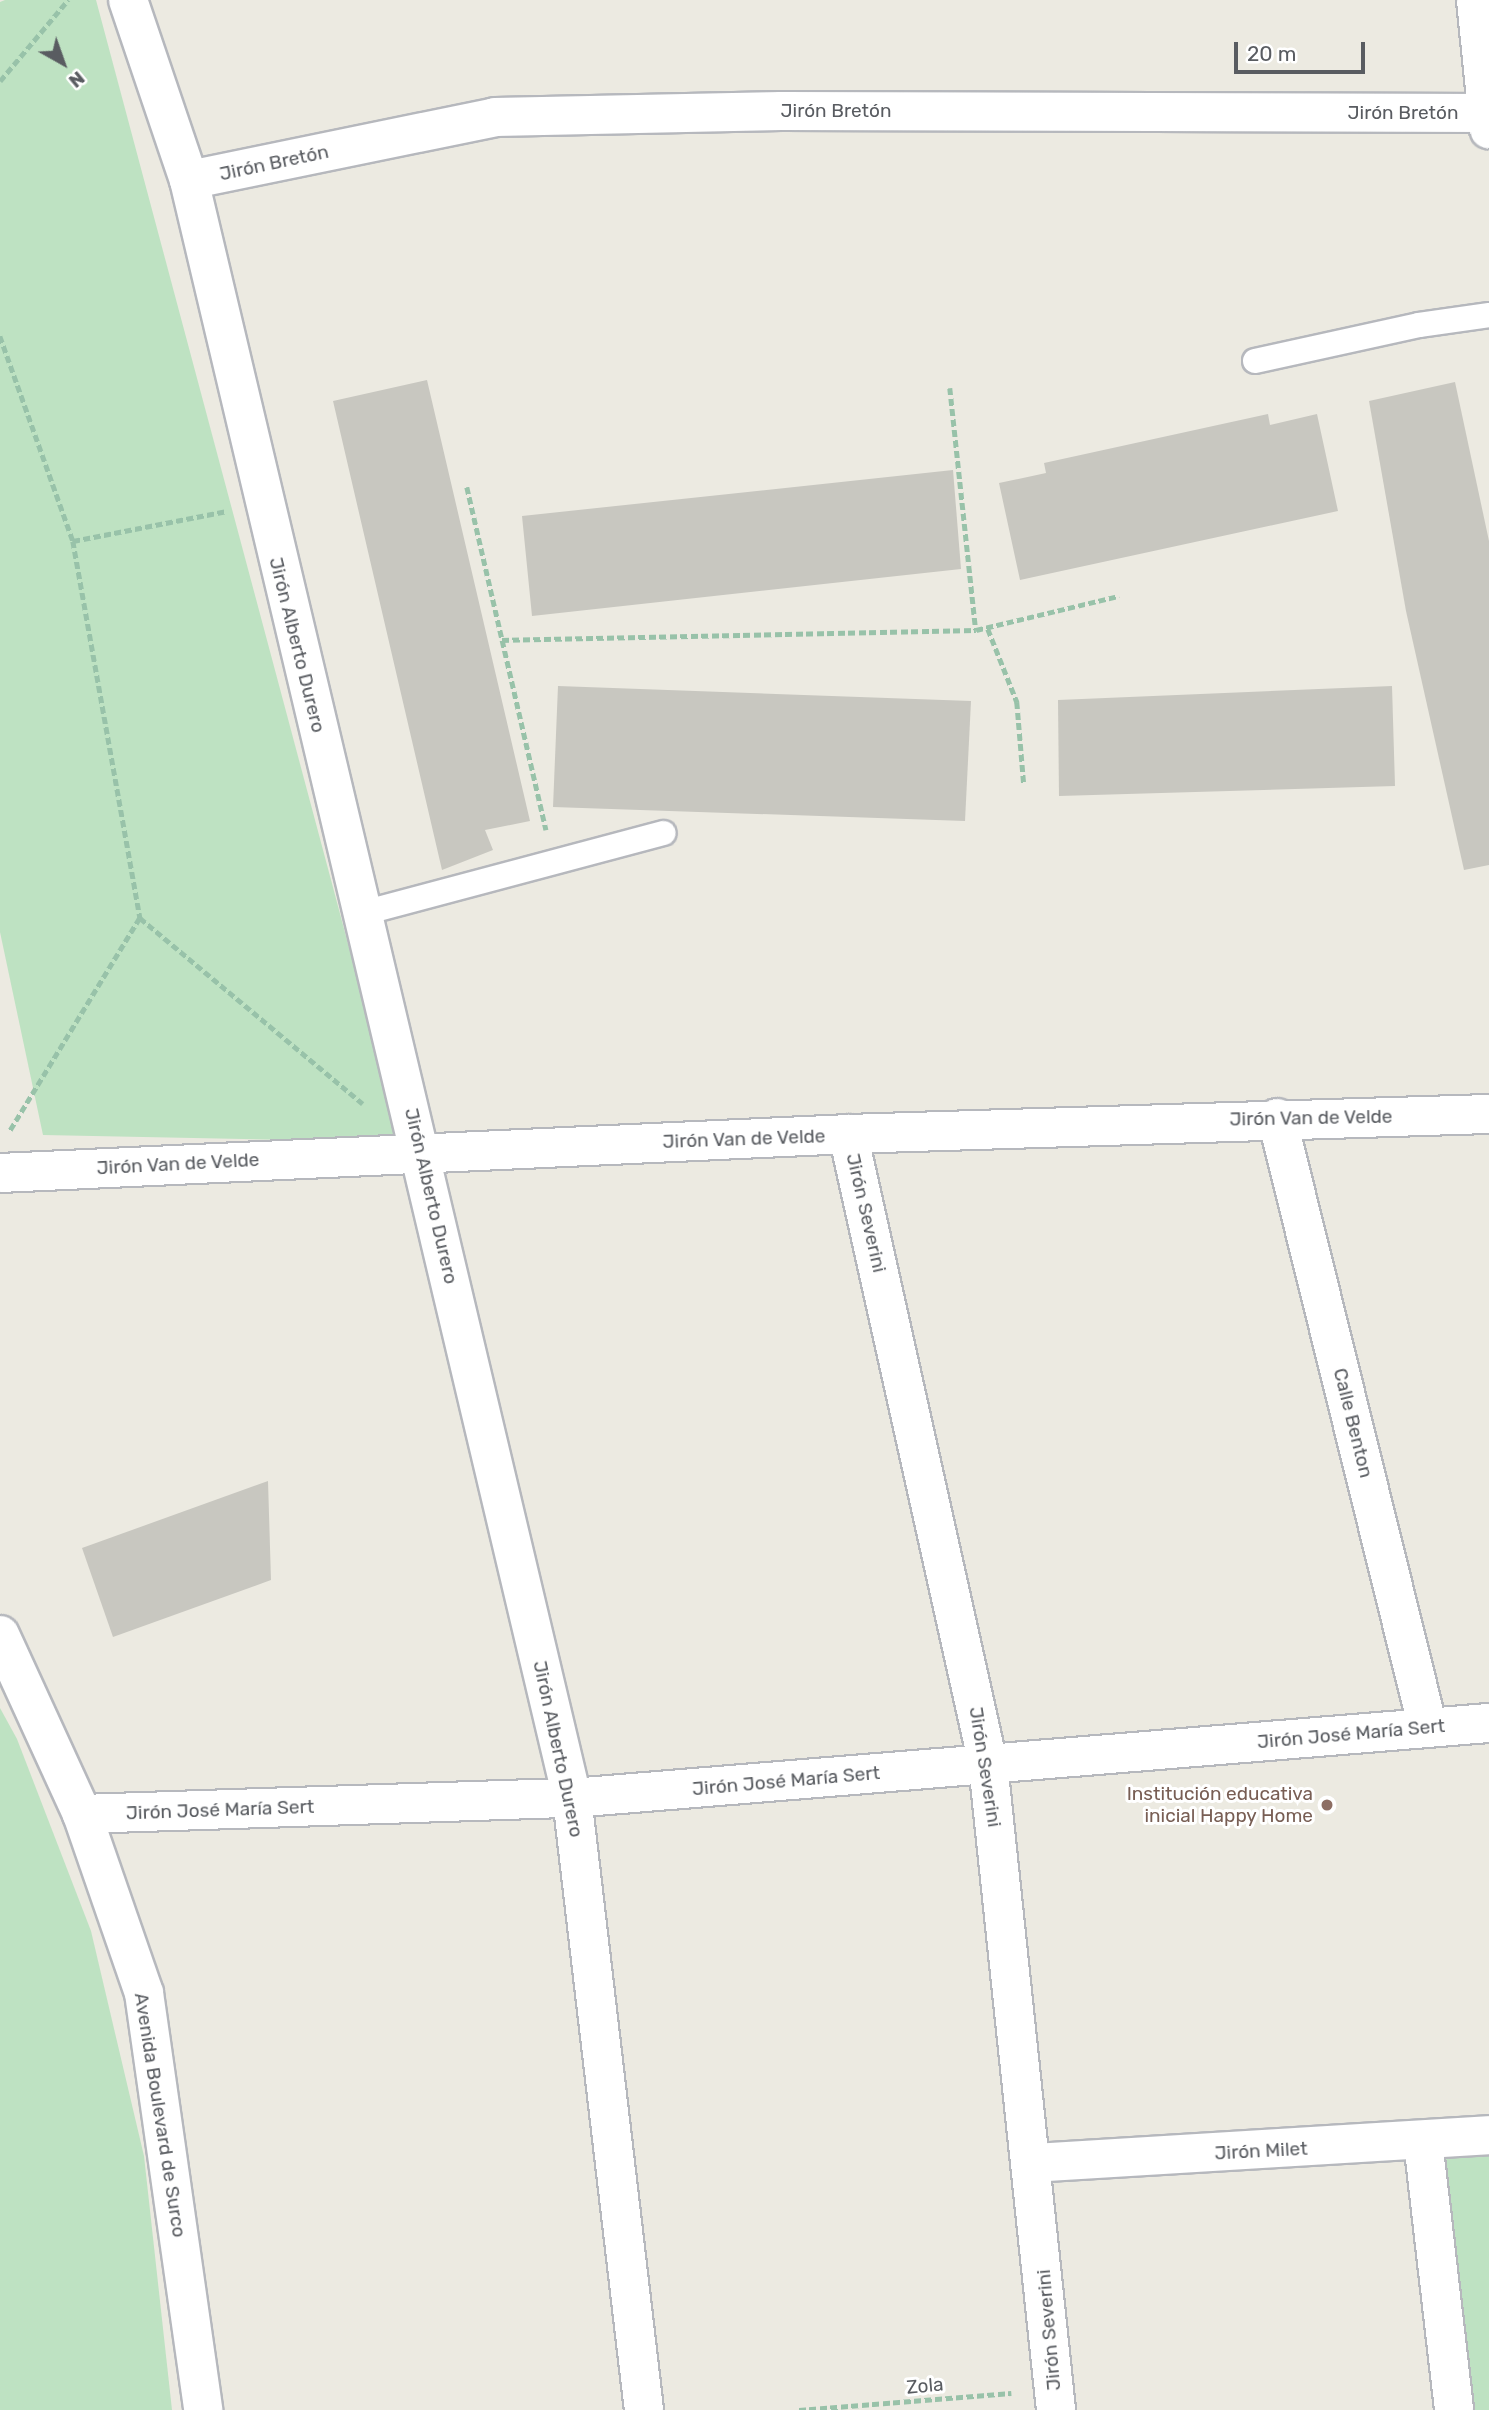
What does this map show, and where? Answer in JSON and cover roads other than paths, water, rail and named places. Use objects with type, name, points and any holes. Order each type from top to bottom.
[{"type":"street","name":"Jirón Alberto Durero","points":[[128,0],[189,180],[262,504],[421,1152],[572,1798],[644,2410]]},
{"type":"street","points":[[1476,0],[1488,118]]},
{"type":"street","name":"Jirón Bretón","points":[[189,180],[495,117],[781,111],[1488,118]]},
{"type":"street","name":"Jirón Van de Velde","points":[[0,1173],[848,1134],[1277,1118],[1489,1114]]},
{"type":"street","name":"Calle Benton","points":[[1277,1118],[1428,1728]]},
{"type":"street","name":"Jirón Severini","points":[[848,1134],[988,1764],[1033,2163],[1055,2400]]},
{"type":"street","name":"Avenida Boulevard de Surco","points":[[0,1635],[82,1814],[144,1993],[202,2410]]},
{"type":"street","name":"Jirón José María Sert","points":[[82,1814],[572,1798],[1489,1723]]},
{"type":"street","name":"Jirón Milet","points":[[1033,2163],[1489,2135]]},
{"type":"street","points":[[1423,2141],[1454,2410]]},
{"type":"lane","points":[[1255,361],[1419,325],[1489,315]]},
{"type":"lane","points":[[362,913],[664,833]]},
{"type":"place","name":"Institución educativa inicial Happy Home","points":[[1327,1805]]}]
